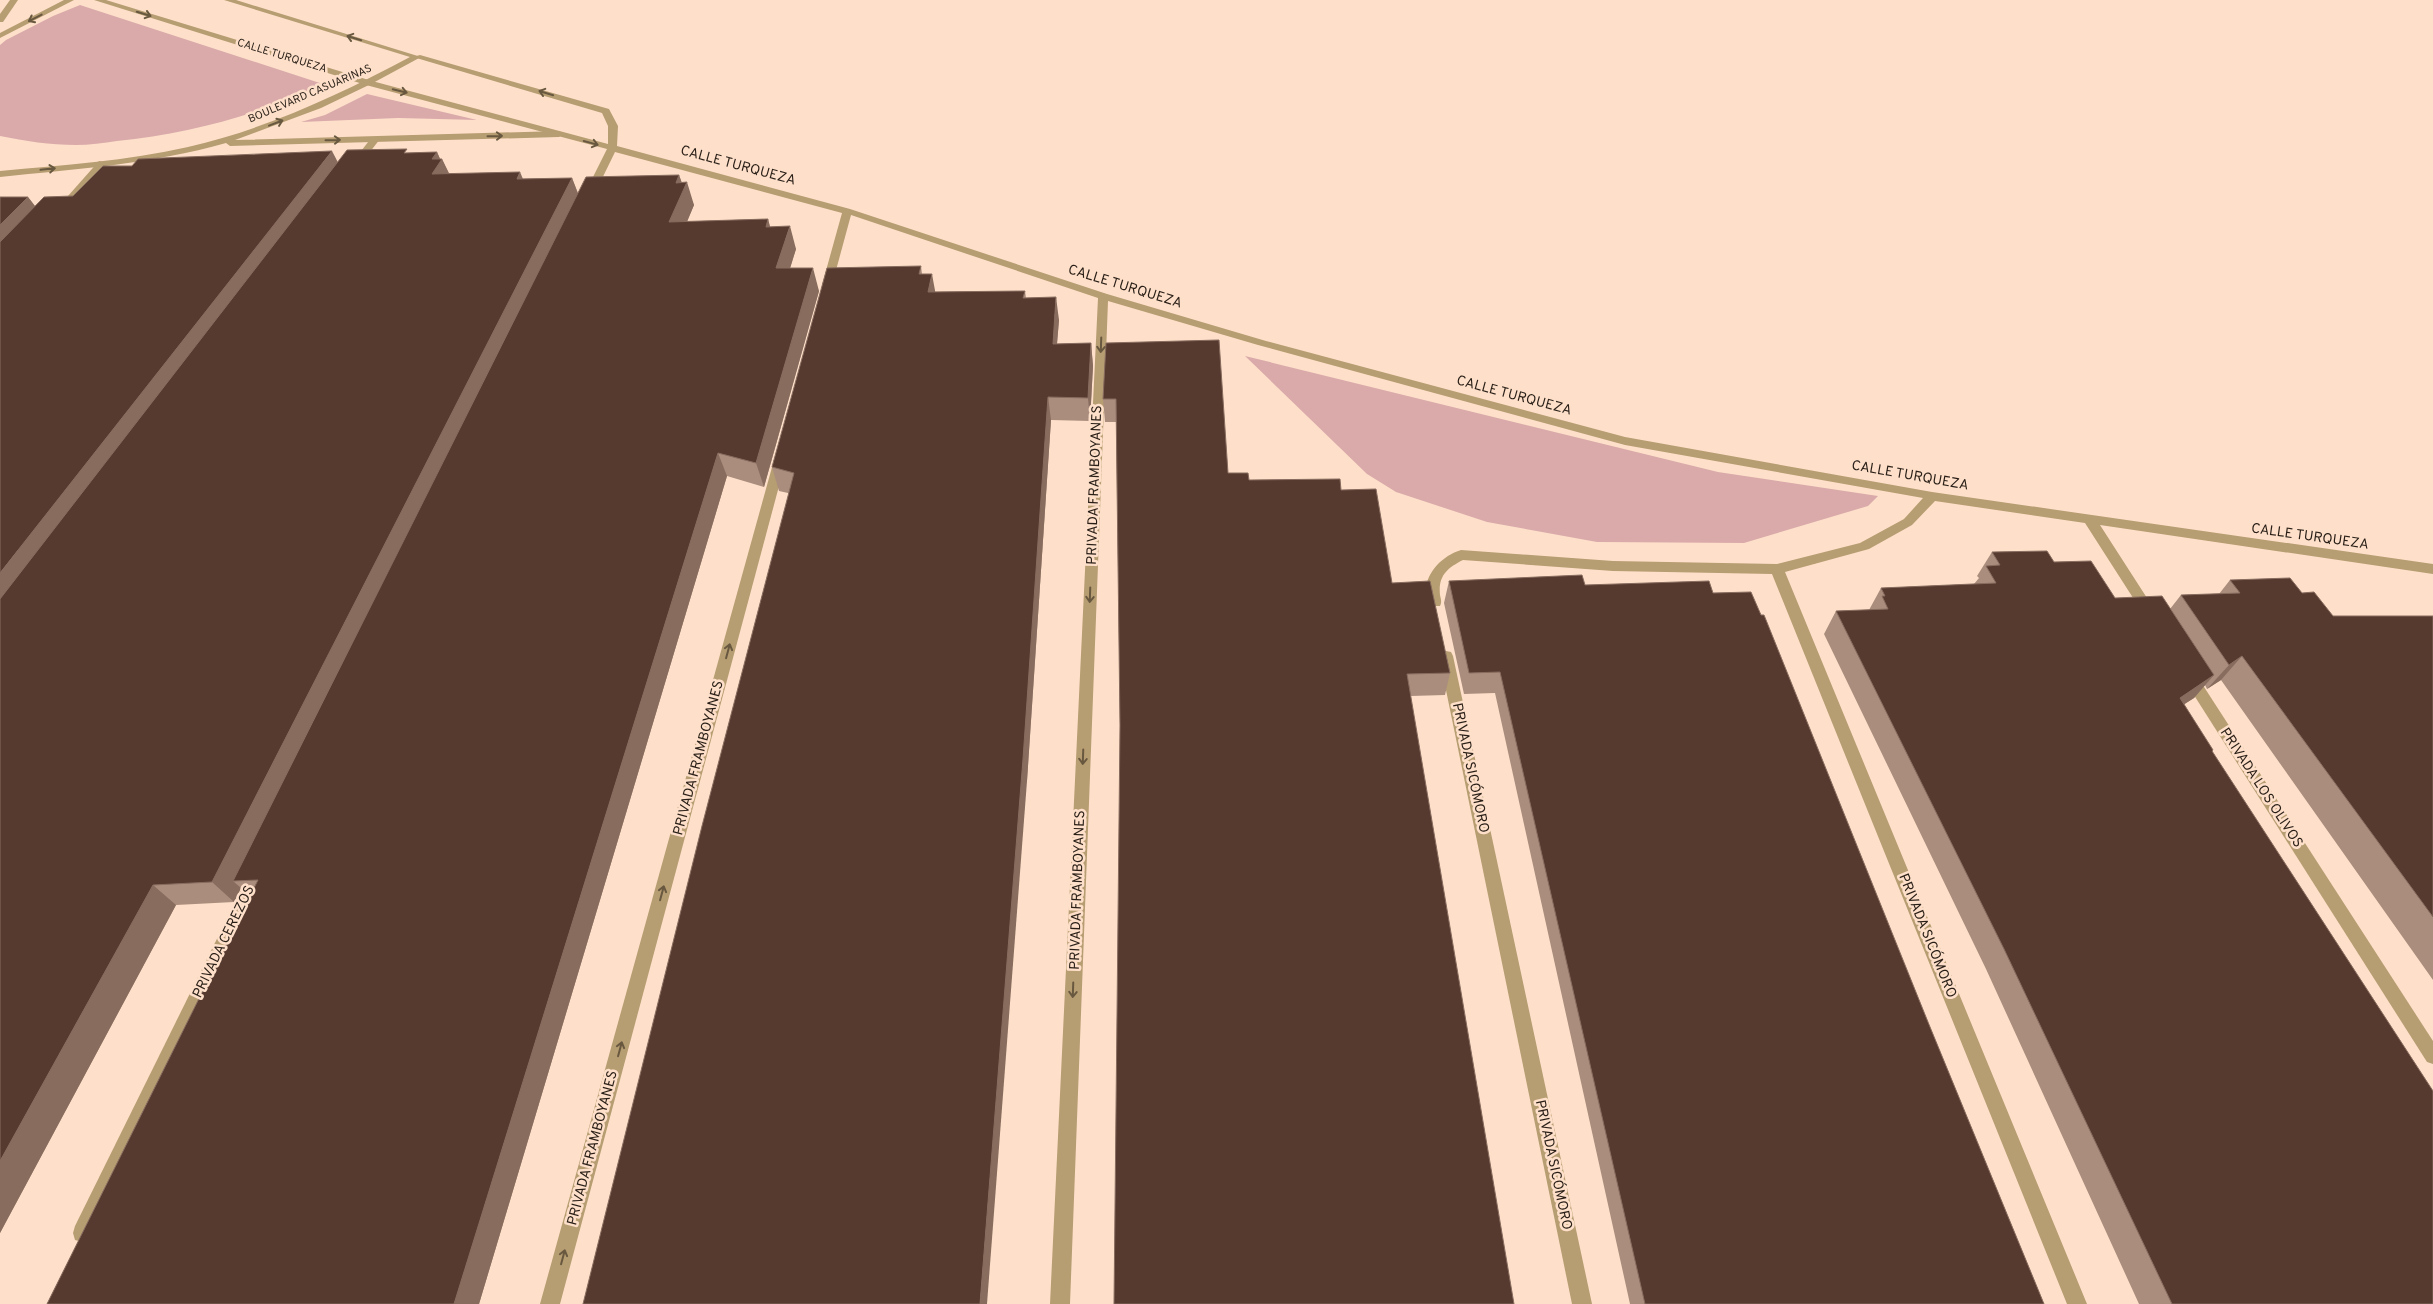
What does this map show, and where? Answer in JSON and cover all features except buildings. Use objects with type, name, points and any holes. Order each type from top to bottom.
[{"type":"street","points":[[0,20],[14,0]]},
{"type":"street","points":[[0,36],[70,0]]},
{"type":"street","name":"CALLE TURQUEZA","points":[[98,0],[370,83],[847,211],[1103,296],[1262,343],[1625,441],[1932,496],[2433,569]]},
{"type":"street","points":[[228,0],[606,111],[613,126],[612,148],[582,208]]},
{"type":"street","name":"BOULEVARD CASUARINAS","points":[[0,174],[162,155],[214,143],[276,123],[370,83],[418,57]]},
{"type":"street","points":[[214,143],[558,134]]},
{"type":"street","points":[[346,177],[375,139]]},
{"type":"street","points":[[53,217],[102,163]]},
{"type":"street","points":[[0,166],[20,172]]},
{"type":"street","points":[[824,297],[847,211]]},
{"type":"street","name":"PRIVADA FRAMBOYANES","points":[[1060,1304],[1103,296]]},
{"type":"street","name":"PRIVADA FRAMBOYANES","points":[[550,1304],[785,441]]},
{"type":"street","points":[[1438,616],[1432,587],[1441,565],[1461,555],[1613,566],[1776,569],[1864,546],[1908,522],[1932,496]]},
{"type":"street","points":[[2090,520],[2154,621]]},
{"type":"street","name":"PRIVADA SICÓMORO","points":[[1776,569],[2077,1304]]},
{"type":"street","name":"PRIVADA SICÓMORO","points":[[1444,645],[1582,1304]]},
{"type":"street","name":"PRIVADA LOS OLIVOS","points":[[2181,663],[2433,1056]]},
{"type":"street","name":"PRIVADA CEREZOS","points":[[74,1250],[261,866]]},
{"type":"shaded area","points":[[80,5],[326,85],[250,114],[198,128],[144,138],[76,145],[0,136],[0,45],[6,40],[53,16]]},
{"type":"shaded area","points":[[367,94],[477,120],[398,118],[301,122],[325,115]]},
{"type":"shaded area","points":[[1245,356],[1718,472],[1878,496],[1868,506],[1744,543],[1597,542],[1487,522],[1396,492],[1367,474]]}]
